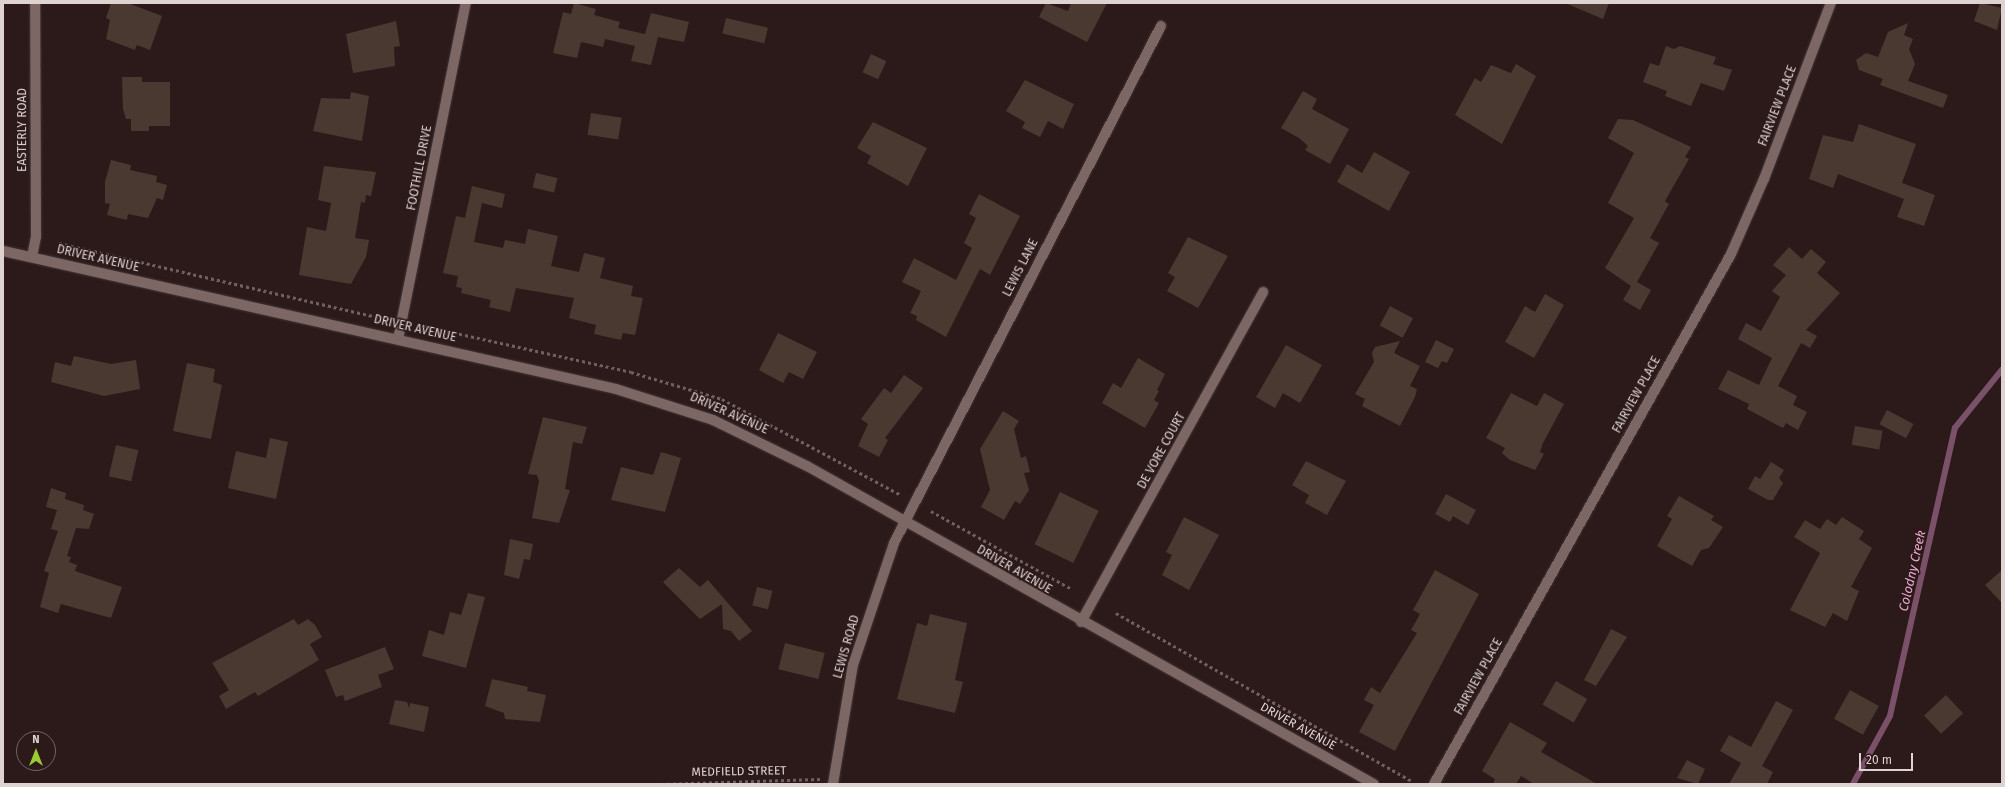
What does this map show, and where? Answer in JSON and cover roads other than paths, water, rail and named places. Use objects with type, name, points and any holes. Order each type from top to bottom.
[{"type":"street","name":"EASTERLY ROAD","points":[[32,257],[36,237],[35,3]]},
{"type":"street","name":"FOOTHILL DRIVE","points":[[398,339],[466,3]]},
{"type":"street","name":"FAIRVIEW PLACE","points":[[1434,784],[1730,254],[1764,179],[1831,3]]},
{"type":"street","name":"LEWIS LANE","points":[[904,522],[1161,26]]},
{"type":"street","name":"DRIVER AVENUE","points":[[3,251],[616,389],[681,408],[754,438],[1081,622],[1374,784]]},
{"type":"street","name":"DE VORE COURT","points":[[1081,622],[1263,292]]},
{"type":"street","name":"LEWIS ROAD","points":[[833,784],[853,665],[894,543],[904,522]]},
{"type":"waterway","name":"Colodny Creek","points":[[1853,784],[1890,716],[1955,428],[2002,370]]}]
